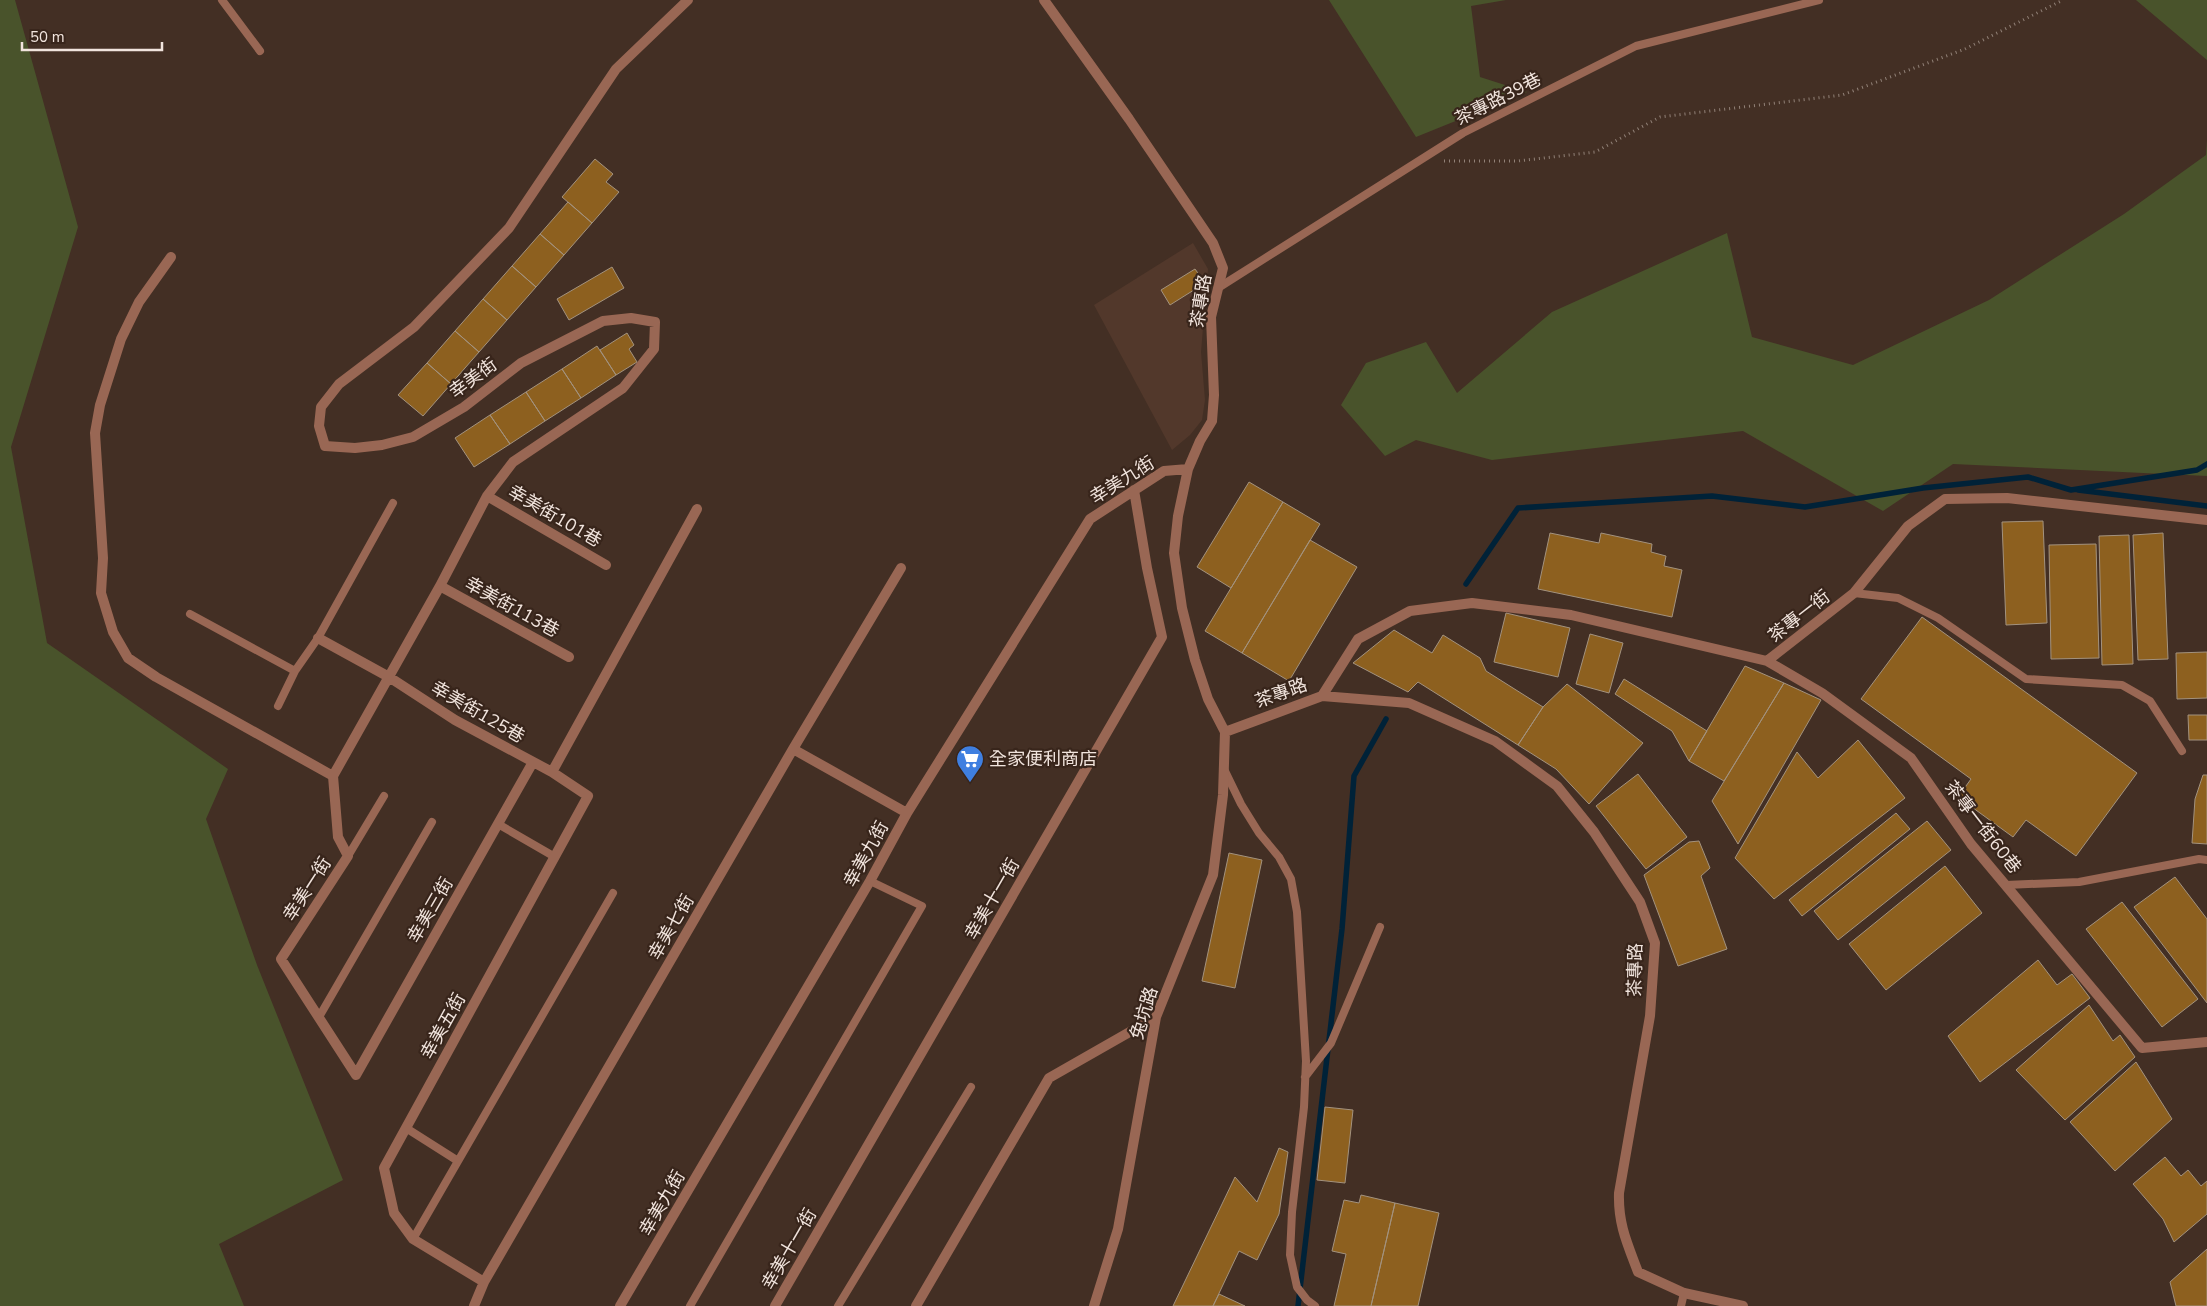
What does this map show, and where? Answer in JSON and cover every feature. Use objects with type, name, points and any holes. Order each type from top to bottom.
[{"type":"street","name":"幸美街","points":[[333,776],[440,586],[487,496],[513,462],[623,388],[654,349],[655,322],[632,318],[603,320],[521,363],[464,407],[413,436],[382,445],[355,448],[325,446],[319,426],[321,406],[339,384],[414,327],[509,228],[616,69],[688,0]]},
{"type":"street","name":"茶專路","points":[[1044,0],[1134,126],[1213,243],[1223,268],[1211,317],[1214,395],[1212,421],[1188,469],[1178,516],[1174,553],[1182,608],[1195,660],[1208,699],[1225,732],[1322,696],[1409,703],[1495,741],[1556,786],[1594,832],[1640,902],[1655,944],[1650,1016],[1619,1193],[1618,1215],[1638,1272],[1684,1293],[1743,1306]]},
{"type":"street","points":[[171,257],[139,302],[121,339],[100,405],[95,433],[103,558],[101,593],[112,632],[128,658],[156,677],[333,776]]},
{"type":"street","name":"幸美九街","points":[[620,1306],[870,881],[907,813],[1090,519],[1164,471],[1188,469]]},
{"type":"street","name":"幸美十一街","points":[[775,1306],[1162,637],[1147,568],[1134,490]]},
{"type":"street","name":"幸美街101巷","points":[[487,496],[606,565]]},
{"type":"street","name":"茶專一街","points":[[1322,696],[1358,640],[1410,611],[1472,603],[1571,615],[1767,661],[1854,593],[1908,526],[1945,499],[2008,498],[2207,520]]},
{"type":"street","points":[[552,772],[697,509]]},
{"type":"street","name":"幸美七街","points":[[474,1306],[484,1282],[793,749],[901,568]]},
{"type":"street","name":"幸美街113巷","points":[[440,586],[569,657]]},
{"type":"street","name":"幸美街125巷","points":[[318,638],[389,677],[455,720],[552,772]]},
{"type":"street","name":"茶專一街60巷","points":[[1767,661],[1822,693],[1911,758],[1971,844],[2142,1048],[2207,1042]]},
{"type":"street","name":"兔坑路","points":[[1094,1306],[1118,1229],[1156,1017],[1213,875],[1223,795],[1225,732]]},
{"type":"street","points":[[793,749],[907,813]]},
{"type":"street","name":"幸美三街","points":[[319,1017],[356,1075],[533,762]]},
{"type":"street","name":"幸美五街","points":[[484,1282],[413,1239],[394,1213],[384,1168],[588,796],[552,772]]},
{"type":"street","name":"幸美一街","points":[[319,1017],[281,959],[348,856],[338,837],[333,776]]},
{"type":"street","points":[[916,1306],[1049,1078],[1156,1017]]},
{"type":"lane","points":[[222,0],[260,50]]},
{"type":"lane","name":"茶專路39巷","points":[[1218,288],[1463,133],[1636,46],[1819,0]]},
{"type":"lane","points":[[278,706],[295,671],[318,638],[393,503]]},
{"type":"lane","points":[[1854,593],[1898,598],[1938,618],[2026,679],[2122,685],[2150,701],[2182,751]]},
{"type":"lane","points":[[190,614],[295,671]]},
{"type":"lane","points":[[1223,767],[1241,804],[1259,833],[1279,857],[1291,879],[1297,912],[1301,960],[1305,1076],[1304,1107],[1292,1212],[1290,1254],[1297,1287],[1307,1300],[1316,1306]]},
{"type":"lane","points":[[348,856],[384,796]]},
{"type":"lane","points":[[319,1017],[432,822]]},
{"type":"lane","points":[[498,824],[555,857]]},
{"type":"lane","points":[[2006,885],[2079,882],[2199,859],[2207,860]]},
{"type":"lane","points":[[690,1306],[922,906],[870,881]]},
{"type":"lane","points":[[413,1239],[613,893]]},
{"type":"lane","points":[[1305,1076],[1331,1043],[1380,927]]},
{"type":"lane","points":[[838,1306],[970,1087]]},
{"type":"lane","points":[[406,1128],[458,1161]]},
{"type":"lane","points":[[1681,1306],[1684,1293]]},
{"type":"path","points":[[1418,161],[1518,161],[1595,152],[1660,117],[1842,94],[1965,49],[2063,0]]},
{"type":"shaded area","points":[[1193,243],[1208,269],[1201,352],[1205,400],[1202,420],[1190,435],[1172,450],[1094,305]]},
{"type":"green space","points":[[0,0],[15,0],[78,227],[11,447],[47,643],[228,769],[206,819],[257,965],[343,1180],[219,1244],[244,1306],[0,1306]]},
{"type":"green space","points":[[1329,0],[1506,0],[1471,6],[1480,77],[1527,92],[1416,137]]},
{"type":"green space","points":[[2136,0],[2207,0],[2207,60]]},
{"type":"green space","points":[[2207,140],[2207,476],[1953,464],[1883,511],[1743,431],[1492,460],[1416,440],[1385,456],[1341,405],[1366,363],[1426,342],[1457,393],[1552,312],[1727,233],[1752,337],[1853,365],[1989,300],[2124,214],[2206,155]]},
{"type":"building","points":[[595,159],[613,174],[606,182],[619,192],[592,223],[562,197]]},
{"type":"building","points":[[568,202],[592,223],[564,255],[540,234]]},
{"type":"building","points":[[540,234],[564,255],[536,287],[512,266]]},
{"type":"building","points":[[512,266],[536,287],[507,320],[483,299]]},
{"type":"building","points":[[612,267],[624,288],[569,320],[557,299]]},
{"type":"building","points":[[1195,269],[1205,283],[1170,305],[1161,290]]},
{"type":"building","points":[[483,299],[507,320],[479,352],[455,331]]},
{"type":"building","points":[[455,331],[479,352],[451,384],[427,363]]},
{"type":"building","points":[[627,333],[634,345],[629,349],[637,362],[616,375],[600,350]]},
{"type":"building","points":[[597,346],[616,375],[581,398],[562,369]]},
{"type":"building","points":[[427,363],[451,384],[423,416],[398,395]]},
{"type":"building","points":[[562,369],[581,398],[545,421],[526,392]]},
{"type":"building","points":[[526,392],[545,421],[510,444],[490,415]]},
{"type":"building","points":[[490,415],[510,444],[474,467],[455,438]]},
{"type":"building","points":[[1249,482],[1283,502],[1231,588],[1197,567]]},
{"type":"building","points":[[1283,502],[1320,524],[1242,653],[1205,631]]},
{"type":"building","points":[[2043,521],[2047,623],[2006,625],[2002,522]]},
{"type":"building","points":[[1550,533],[1599,543],[1601,533],[1652,544],[1651,552],[1666,556],[1664,566],[1682,570],[1672,617],[1538,589]]},
{"type":"building","points":[[2163,533],[2168,659],[2138,660],[2133,535]]},
{"type":"building","points":[[2129,535],[2133,664],[2102,665],[2099,536]]},
{"type":"building","points":[[1310,540],[1357,567],[1289,681],[1242,653]]},
{"type":"building","points":[[2096,544],[2099,658],[2051,659],[2049,545]]},
{"type":"building","points":[[1506,613],[1570,628],[1558,677],[1494,662]]},
{"type":"building","points":[[1922,617],[2137,773],[2076,856],[2026,820],[2013,837],[1958,797],[1971,779],[1861,699]]},
{"type":"building","points":[[1394,630],[1432,653],[1443,635],[1480,658],[1486,671],[1543,707],[1518,745],[1418,682],[1408,692],[1353,663]]},
{"type":"building","points":[[1590,634],[1623,643],[1609,693],[1576,684]]},
{"type":"building","points":[[2207,652],[2207,698],[2177,699],[2176,653]]},
{"type":"building","points":[[1745,666],[1784,683],[1724,781],[1689,761]]},
{"type":"building","points":[[1624,679],[1707,731],[1689,761],[1672,731],[1615,694]]},
{"type":"building","points":[[1784,683],[1821,700],[1738,844],[1712,801]]},
{"type":"building","points":[[1567,684],[1643,743],[1589,804],[1556,769],[1518,745],[1543,707]]},
{"type":"building","points":[[2188,715],[2207,715],[2207,740],[2189,740]]},
{"type":"building","points":[[1858,740],[1905,798],[1774,899],[1735,858],[1797,752],[1818,778]]},
{"type":"building","points":[[1638,774],[1687,837],[1646,869],[1596,806]]},
{"type":"building","points":[[2203,775],[2207,775],[2207,844],[2192,843],[2195,799]]},
{"type":"building","points":[[1896,813],[1910,829],[1802,916],[1789,900]]},
{"type":"building","points":[[1927,821],[1951,850],[1838,940],[1814,911]]},
{"type":"building","points":[[1699,841],[1710,868],[1701,876],[1727,949],[1678,966],[1644,875],[1689,842]]},
{"type":"building","points":[[1229,853],[1262,860],[1235,988],[1202,981]]},
{"type":"building","points":[[1945,866],[1982,913],[1886,990],[1849,944]]},
{"type":"building","points":[[2175,877],[2207,919],[2207,1003],[2134,907]]},
{"type":"building","points":[[2122,902],[2198,999],[2162,1027],[2086,929]]},
{"type":"building","points":[[2038,960],[2057,985],[2072,974],[2090,998],[1980,1082],[1948,1036]]},
{"type":"building","points":[[2089,1005],[2113,1041],[2120,1035],[2135,1057],[2065,1120],[2016,1070]]},
{"type":"building","points":[[2136,1062],[2172,1119],[2115,1171],[2070,1122]]},
{"type":"building","points":[[1325,1107],[1353,1110],[1345,1183],[1317,1180]]},
{"type":"building","points":[[1279,1148],[1288,1152],[1279,1214],[1257,1260],[1239,1251],[1213,1306],[1173,1306],[1235,1177],[1257,1202]]},
{"type":"building","points":[[2165,1157],[2181,1176],[2188,1170],[2201,1186],[2207,1181],[2207,1214],[2174,1242],[2163,1219],[2133,1184]]},
{"type":"building","points":[[1361,1195],[1395,1203],[1371,1306],[1334,1306],[1346,1254],[1332,1251],[1344,1200],[1359,1203]]},
{"type":"building","points":[[1395,1203],[1439,1213],[1418,1306],[1371,1306]]},
{"type":"building","points":[[2207,1249],[2207,1306],[2176,1306],[2170,1282]]},
{"type":"building","points":[[1219,1294],[1245,1306],[1213,1306]]},
{"type":"waterway","points":[[1466,584],[1518,508],[1712,496],[1805,507],[1923,488],[2028,477],[2071,490],[2197,470],[2207,464]]},
{"type":"waterway","points":[[2078,490],[2207,506]]},
{"type":"waterway","points":[[1298,1306],[1342,929],[1354,776],[1386,719]]},
{"type":"place","name":"全家便利商店","points":[[970,783]]}]
